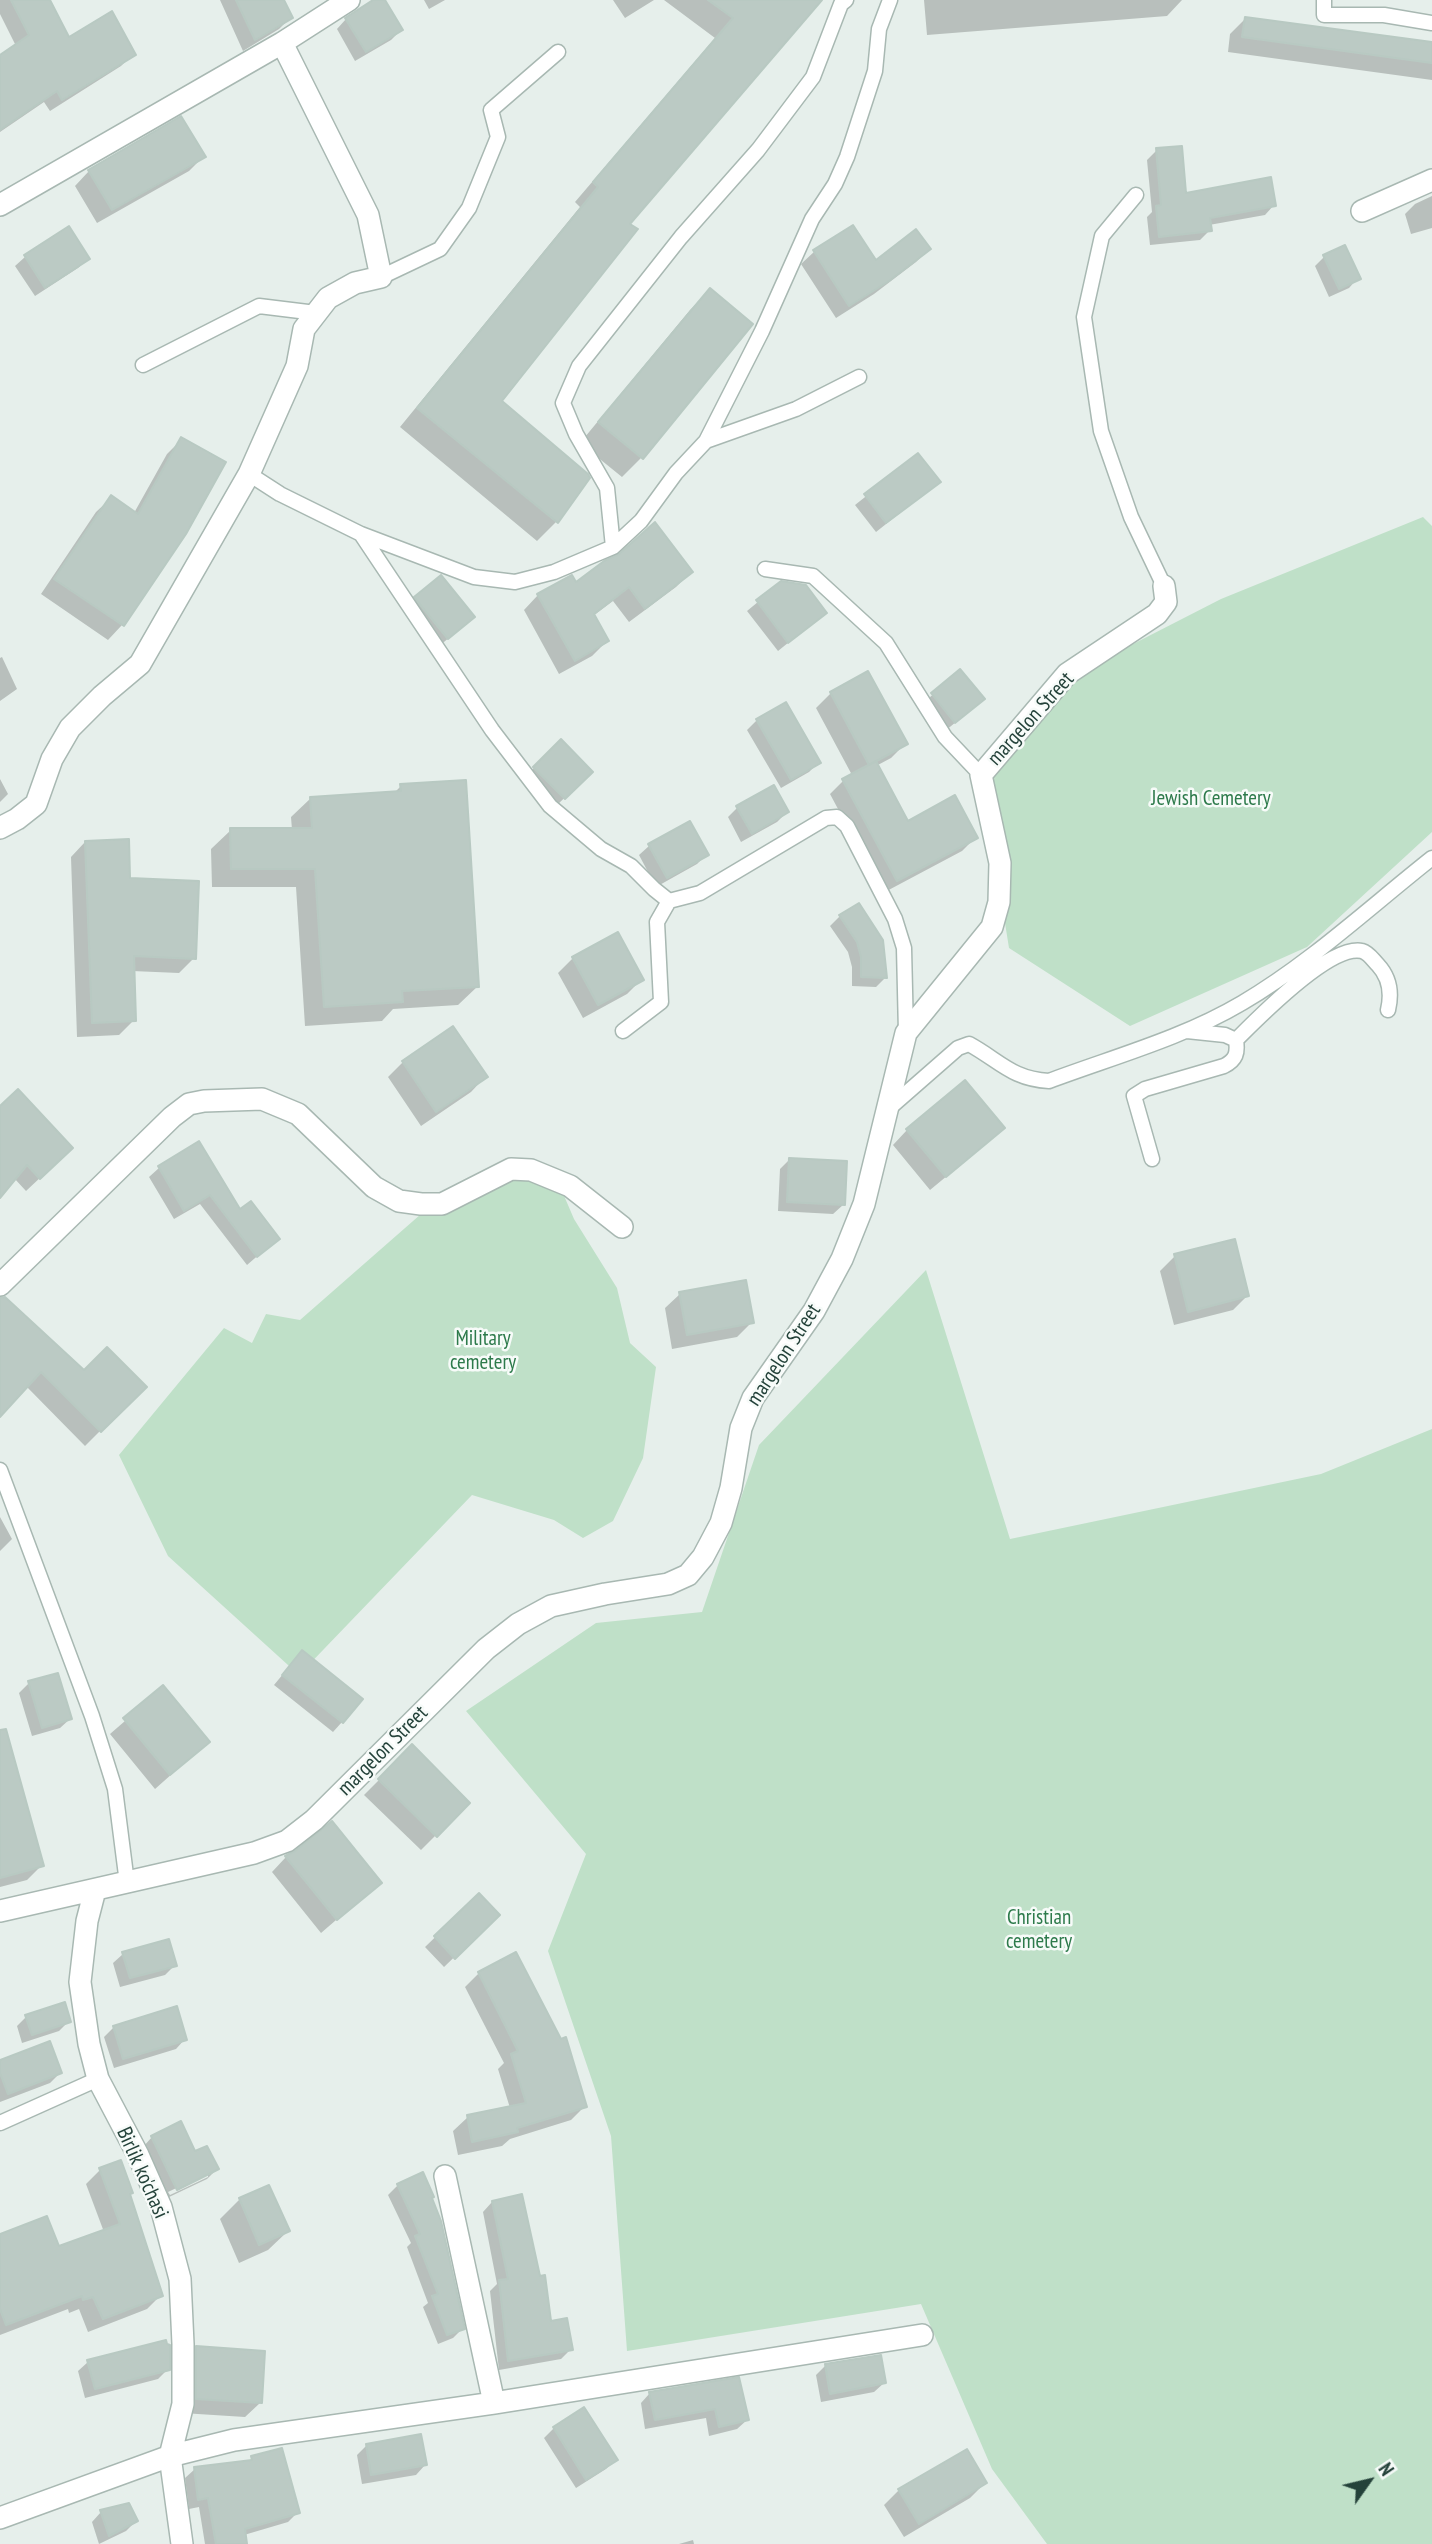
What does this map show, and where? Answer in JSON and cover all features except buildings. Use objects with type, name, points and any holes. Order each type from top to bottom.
[{"type":"street","points":[[0,205],[282,43],[349,0]]},
{"type":"street","points":[[0,828],[36,804],[52,759],[71,728],[102,696],[140,664],[249,474],[297,366],[304,329],[328,298],[355,283],[382,277],[368,215],[282,43]]},
{"type":"street","points":[[1362,211],[1432,180]]},
{"type":"street","name":"margelon Street","points":[[0,1911],[254,1853],[287,1841],[314,1820],[486,1649],[518,1623],[551,1606],[668,1584],[688,1575],[703,1557],[721,1523],[731,1489],[741,1428],[753,1398],[814,1311],[842,1259],[864,1204],[906,1033],[992,927],[999,902],[1000,863],[981,775],[1067,674],[1157,614],[1166,602],[1164,586]]},
{"type":"street","points":[[0,1285],[172,1117],[189,1104],[204,1101],[262,1099],[298,1114],[374,1187],[399,1201],[442,1203],[511,1169],[531,1170],[570,1186],[622,1227]]},
{"type":"street","name":"Birlik ko'chasi","points":[[95,1890],[87,1922],[80,1982],[89,2044],[98,2080],[138,2155],[161,2207],[180,2279],[183,2404],[170,2456],[182,2544]]},
{"type":"street","points":[[445,2176],[494,2403]]},
{"type":"street","points":[[0,2518],[170,2456],[234,2440],[494,2403],[922,2335]]},
{"type":"lane","points":[[613,547],[607,488],[576,434],[563,403],[579,366],[681,237],[758,150],[813,77],[841,4],[846,0]]},
{"type":"lane","points":[[249,474],[280,494],[361,534],[474,578],[515,582],[554,572],[613,547],[640,521],[676,473],[706,441],[762,331],[812,219],[835,184],[847,157],[875,71],[879,29],[890,0]]},
{"type":"lane","points":[[1324,0],[1324,15],[1384,15],[1432,23]]},
{"type":"lane","points":[[382,277],[440,249],[469,208],[498,137],[491,110],[558,52]]},
{"type":"lane","points":[[1136,195],[1102,236],[1084,317],[1101,431],[1131,517],[1164,586]]},
{"type":"lane","points":[[143,365],[259,306],[316,313]]},
{"type":"lane","points":[[706,441],[796,409],[859,377]]},
{"type":"lane","points":[[361,534],[492,730],[550,806],[601,849],[631,866],[669,901]]},
{"type":"lane","points":[[765,569],[813,576],[886,643],[945,737],[981,775]]},
{"type":"lane","points":[[623,1031],[661,1002],[657,922],[669,901],[700,893],[826,818],[837,817],[847,826],[895,919],[904,948],[906,1033]]},
{"type":"lane","points":[[885,1112],[958,1048],[969,1044],[1016,1075],[1049,1081],[1185,1031],[1242,1003],[1306,959],[1432,858]]},
{"type":"lane","points":[[1236,1040],[1285,991],[1343,952],[1360,950],[1368,953],[1386,974],[1391,996],[1388,1010]]},
{"type":"lane","points":[[1185,1031],[1225,1035],[1236,1040]]},
{"type":"lane","points":[[1152,1159],[1134,1096],[1146,1089],[1233,1062],[1237,1051],[1236,1040]]},
{"type":"lane","points":[[0,1470],[92,1716],[115,1789],[127,1883]]},
{"type":"lane","points":[[0,2123],[98,2080]]},
{"type":"green space","name":"Jewish Cemetery","points":[[1423,517],[1432,526],[1432,832],[1307,947],[1130,1026],[1009,948],[982,779],[1057,683],[1221,599]]},
{"type":"green space","name":"Military cemetery","points":[[516,1158],[556,1177],[574,1219],[617,1288],[630,1343],[656,1367],[643,1458],[613,1521],[583,1538],[554,1520],[472,1495],[299,1675],[168,1556],[119,1455],[224,1328],[252,1343],[266,1314],[300,1320],[445,1193]]},
{"type":"green space","name":"Christian cemetery","points":[[926,1270],[1010,1539],[1321,1474],[1432,1429],[1432,2544],[1047,2544],[992,2469],[921,2304],[627,2351],[611,2136],[548,1951],[586,1854],[466,1711],[596,1623],[702,1612],[759,1445]]}]
